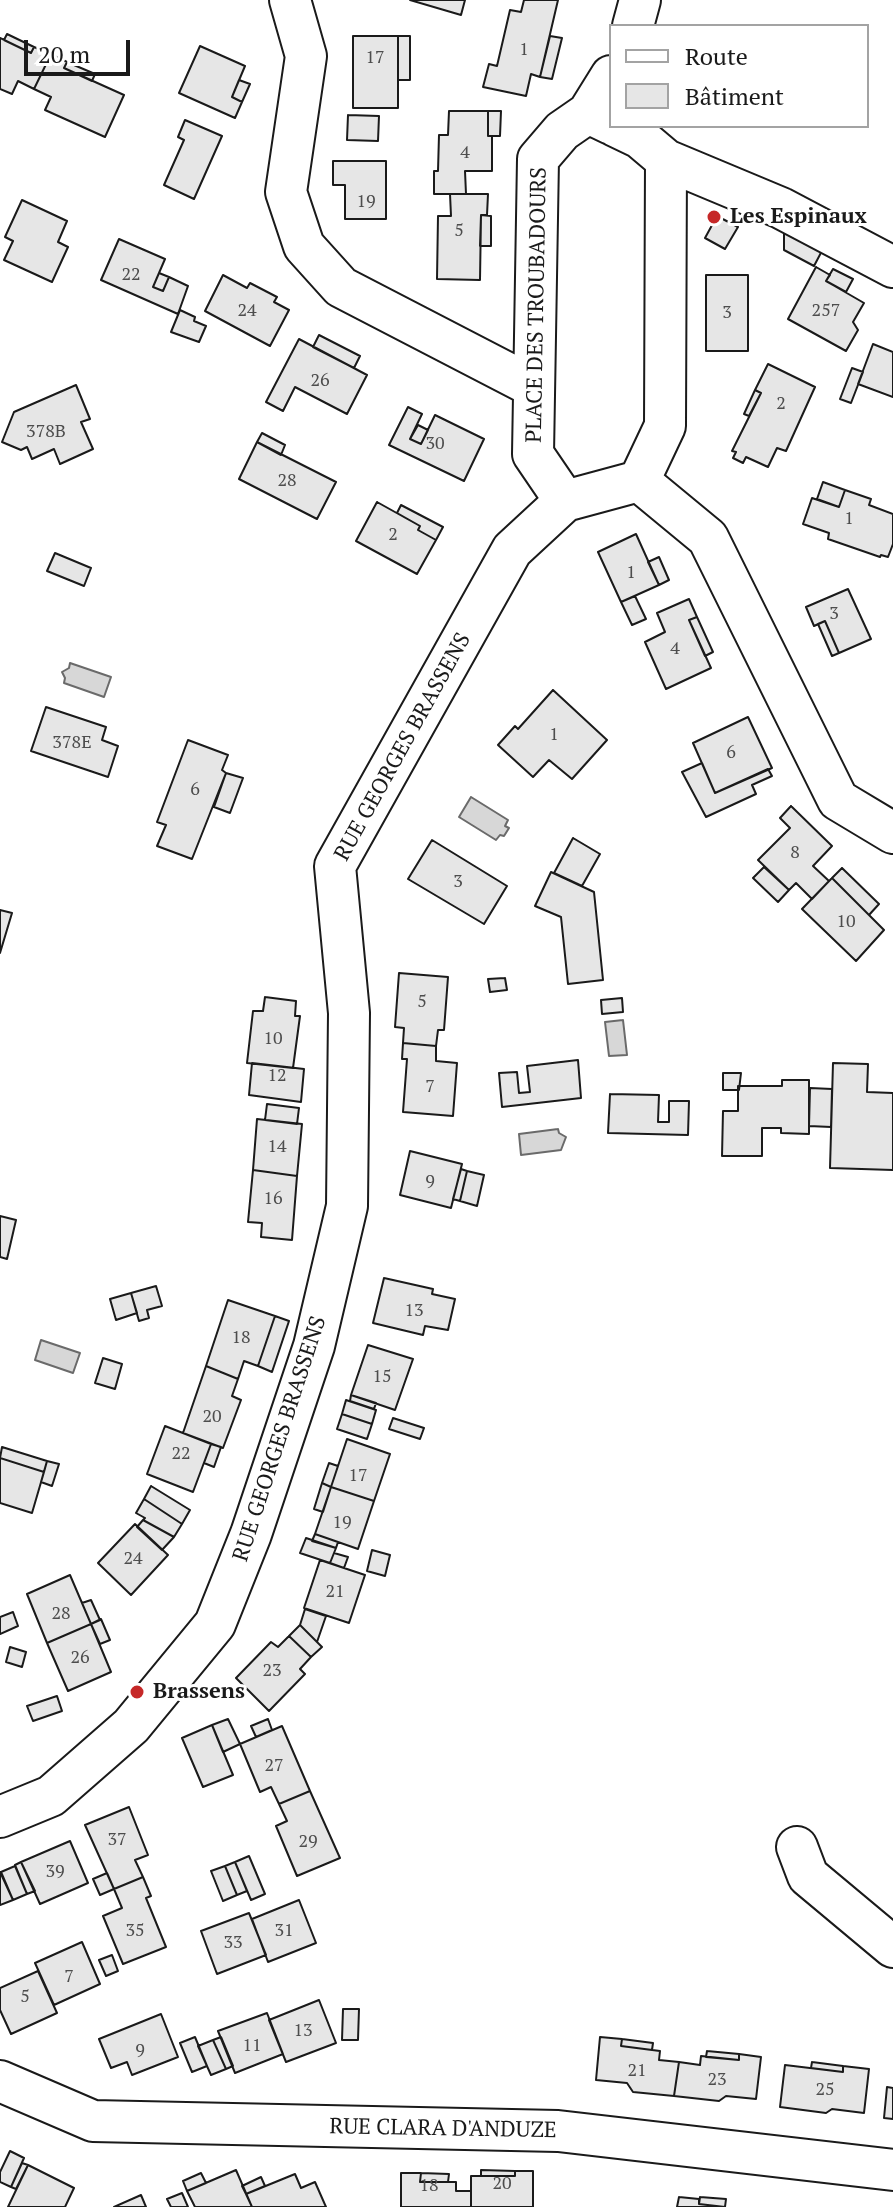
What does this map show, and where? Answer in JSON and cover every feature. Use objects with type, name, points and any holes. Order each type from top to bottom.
[{"type":"street","points":[[290,0],[306,56],[286,192],[304,246],[341,287],[534,387]]},
{"type":"street","points":[[634,24],[640,0]]},
{"type":"street","points":[[605,121],[609,91]]},
{"type":"street","name":"PLACE DES TROUBADOURS","points":[[565,501],[533,454],[538,159],[562,131],[605,121]]},
{"type":"street","points":[[619,128],[640,138],[666,160],[781,208],[893,267]]},
{"type":"street","points":[[565,501],[639,481],[665,426],[666,160]]},
{"type":"street","points":[[639,481],[708,538],[838,800],[893,833]]},
{"type":"street","name":"RUE GEORGES BRASSENS","points":[[0,1817],[51,1796],[131,1726],[215,1624],[251,1534],[314,1346],[347,1206],[349,1013],[335,866],[512,550],[565,501]]},
{"type":"street","points":[[797,1847],[808,1876],[893,1947]]},
{"type":"street","name":"RUE CLARA D'ANDUZE","points":[[0,2081],[93,2121],[558,2131],[893,2170]]},
{"type":"shaded area","points":[[70,663],[111,677],[104,697],[64,683],[62,672],[69,668]]},
{"type":"shaded area","points":[[471,797],[508,820],[505,826],[509,828],[504,836],[500,835],[496,840],[459,817]]},
{"type":"shaded area","points":[[623,1020],[627,1055],[609,1056],[605,1022]]},
{"type":"shaded area","points":[[558,1129],[566,1137],[561,1150],[521,1155],[519,1134]]},
{"type":"shaded area","points":[[41,1340],[80,1353],[73,1373],[35,1360]]},
{"type":"building","points":[[410,0],[465,0],[461,15]]},
{"type":"building","points":[[524,0],[558,0],[540,77],[531,74],[526,96],[483,87],[489,64],[497,66],[510,10],[521,12]]},
{"type":"building","points":[[7,34],[34,47],[31,53],[4,40]]},
{"type":"building","points":[[353,36],[398,36],[398,108],[353,108]]},
{"type":"building","points":[[398,36],[410,36],[410,80],[398,80]]},
{"type":"building","points":[[550,36],[562,38],[552,79],[540,77]]},
{"type":"building","points":[[0,38],[31,53],[34,47],[51,54],[34,89],[18,81],[12,94],[0,89]]},
{"type":"building","points":[[200,46],[245,66],[232,97],[242,102],[235,118],[179,93]]},
{"type":"building","points":[[51,54],[67,62],[64,68],[124,95],[105,137],[45,110],[51,97],[34,89]]},
{"type":"building","points":[[67,62],[95,74],[92,81],[64,68]]},
{"type":"building","points":[[239,80],[250,84],[242,102],[232,97]]},
{"type":"building","points":[[449,111],[488,111],[492,171],[465,171],[466,194],[434,194],[439,135],[448,135]]},
{"type":"building","points":[[488,111],[501,111],[500,136],[488,136]]},
{"type":"building","points":[[348,115],[379,116],[378,141],[347,140]]},
{"type":"building","points":[[185,120],[222,136],[194,199],[164,185],[184,140],[178,137]]},
{"type":"building","points":[[333,161],[386,161],[386,219],[345,219],[345,185],[333,185]]},
{"type":"building","points":[[450,194],[488,194],[487,215],[481,215],[480,280],[437,279],[438,216],[451,216]]},
{"type":"building","points":[[22,200],[67,221],[58,242],[68,247],[52,282],[4,260],[13,241],[5,237]]},
{"type":"building","points":[[481,215],[491,216],[491,246],[480,246]]},
{"type":"building","points":[[717,216],[738,227],[725,249],[705,238]]},
{"type":"building","points":[[784,226],[824,247],[814,266],[784,250]]},
{"type":"building","points":[[119,239],[165,259],[153,287],[163,291],[169,277],[188,286],[178,314],[101,280]]},
{"type":"building","points":[[816,267],[830,275],[826,281],[864,303],[853,322],[858,330],[846,351],[788,319]]},
{"type":"building","points":[[833,269],[853,279],[846,292],[826,281]]},
{"type":"building","points":[[159,273],[169,277],[163,291],[153,287]]},
{"type":"building","points":[[223,275],[247,288],[250,283],[277,297],[274,302],[289,310],[270,346],[205,311]]},
{"type":"building","points":[[706,275],[748,275],[748,351],[706,351]]},
{"type":"building","points":[[180,310],[206,326],[199,342],[171,332]]},
{"type":"building","points":[[319,335],[360,356],[354,368],[313,347]]},
{"type":"building","points":[[299,339],[367,375],[347,414],[295,387],[283,411],[266,402]]},
{"type":"building","points":[[873,344],[893,352],[893,397],[858,384]]},
{"type":"building","points":[[768,364],[815,387],[786,451],[777,448],[768,467],[746,457],[743,463],[733,458],[736,452],[732,451],[761,393],[755,390]]},
{"type":"building","points":[[852,368],[863,372],[851,403],[840,399]]},
{"type":"building","points":[[76,385],[90,419],[81,422],[93,449],[60,464],[54,449],[32,459],[27,447],[21,450],[2,442],[14,412]]},
{"type":"building","points":[[755,390],[761,393],[749,416],[744,414]]},
{"type":"building","points":[[408,407],[422,414],[410,439],[421,444],[435,415],[484,439],[464,481],[389,445]]},
{"type":"building","points":[[418,425],[428,430],[421,444],[410,439]]},
{"type":"building","points":[[262,433],[285,445],[281,455],[257,442]]},
{"type":"building","points":[[257,442],[336,482],[317,519],[239,479]]},
{"type":"building","points":[[823,482],[845,490],[839,507],[817,499]]},
{"type":"building","points":[[845,490],[871,499],[869,505],[893,514],[893,544],[888,557],[828,539],[829,533],[803,524],[812,498],[839,507]]},
{"type":"building","points":[[377,502],[420,526],[418,530],[436,540],[417,574],[356,541]]},
{"type":"building","points":[[401,505],[443,527],[436,540],[418,530],[420,526],[397,513]]},
{"type":"building","points":[[636,534],[659,585],[621,602],[598,552]]},
{"type":"building","points":[[55,553],[91,568],[84,586],[47,571]]},
{"type":"building","points":[[659,557],[669,580],[659,585],[648,562]]},
{"type":"building","points":[[848,589],[871,639],[839,653],[825,621],[814,626],[806,607]]},
{"type":"building","points":[[635,596],[646,619],[632,625],[621,602]]},
{"type":"building","points":[[689,599],[697,617],[689,620],[711,668],[666,689],[645,642],[665,632],[657,613]]},
{"type":"building","points":[[697,617],[713,652],[705,656],[689,620]]},
{"type":"building","points":[[825,621],[839,653],[832,656],[818,624]]},
{"type":"building","points":[[553,690],[607,740],[572,779],[549,760],[533,777],[498,745],[515,726],[518,729]]},
{"type":"building","points":[[46,707],[106,727],[102,740],[118,746],[108,777],[31,751]]},
{"type":"building","points":[[748,717],[772,768],[715,793],[693,743]]},
{"type":"building","points":[[188,740],[228,755],[222,770],[226,773],[192,859],[157,846],[166,825],[157,822]]},
{"type":"building","points":[[702,763],[715,793],[768,769],[772,776],[752,785],[756,794],[706,817],[682,772]]},
{"type":"building","points":[[226,773],[243,778],[230,813],[214,807]]},
{"type":"building","points":[[791,806],[832,846],[813,866],[829,881],[812,899],[796,883],[789,890],[758,860],[790,828],[780,818]]},
{"type":"building","points":[[573,838],[600,854],[582,886],[554,873]]},
{"type":"building","points":[[432,840],[507,886],[484,924],[408,879]]},
{"type":"building","points":[[764,867],[789,890],[778,902],[753,878]]},
{"type":"building","points":[[842,868],[879,904],[869,915],[832,878]]},
{"type":"building","points":[[551,872],[594,892],[603,980],[568,984],[561,917],[535,906]]},
{"type":"building","points":[[832,878],[884,930],[856,961],[802,909]]},
{"type":"building","points":[[0,910],[12,913],[0,953]]},
{"type":"building","points":[[399,973],[448,977],[444,1030],[438,1030],[436,1046],[403,1043],[404,1028],[395,1027]]},
{"type":"building","points":[[505,978],[507,990],[490,992],[488,979]]},
{"type":"building","points":[[265,997],[296,1001],[295,1016],[300,1016],[293,1068],[247,1063],[253,1011],[263,1011]]},
{"type":"building","points":[[622,998],[623,1012],[602,1014],[601,1000]]},
{"type":"building","points":[[403,1043],[436,1046],[436,1061],[457,1063],[453,1116],[403,1112],[407,1059],[402,1059]]},
{"type":"building","points":[[578,1060],[581,1098],[502,1107],[499,1073],[517,1072],[519,1093],[530,1092],[527,1066]]},
{"type":"building","points":[[252,1063],[304,1069],[301,1102],[249,1095]]},
{"type":"building","points":[[833,1063],[868,1064],[867,1092],[893,1093],[893,1170],[830,1168]]},
{"type":"building","points":[[723,1073],[741,1073],[739,1090],[723,1090]]},
{"type":"building","points":[[782,1080],[809,1080],[809,1134],[781,1133],[781,1128],[762,1128],[762,1156],[722,1156],[723,1111],[738,1111],[738,1086],[782,1086]]},
{"type":"building","points":[[810,1088],[832,1089],[831,1127],[809,1126]]},
{"type":"building","points":[[610,1094],[659,1095],[658,1122],[669,1122],[669,1101],[689,1101],[688,1135],[608,1133]]},
{"type":"building","points":[[267,1104],[299,1108],[297,1124],[265,1120]]},
{"type":"building","points":[[257,1119],[302,1124],[297,1176],[253,1170]]},
{"type":"building","points":[[410,1151],[462,1164],[451,1208],[400,1195]]},
{"type":"building","points":[[461,1169],[467,1171],[460,1201],[453,1199]]},
{"type":"building","points":[[253,1170],[297,1176],[292,1240],[261,1237],[262,1223],[248,1222]]},
{"type":"building","points":[[467,1171],[484,1175],[477,1206],[460,1201]]},
{"type":"building","points":[[0,1216],[16,1220],[7,1259],[0,1257]]},
{"type":"building","points":[[384,1278],[433,1289],[432,1294],[455,1299],[448,1330],[425,1326],[423,1335],[373,1323]]},
{"type":"building","points":[[156,1286],[162,1306],[147,1310],[149,1318],[139,1321],[131,1293]]},
{"type":"building","points":[[131,1293],[137,1313],[116,1320],[110,1299]]},
{"type":"building","points":[[228,1300],[275,1316],[258,1366],[244,1361],[238,1379],[206,1366]]},
{"type":"building","points":[[275,1316],[289,1321],[272,1372],[258,1366]]},
{"type":"building","points":[[368,1345],[413,1359],[395,1410],[351,1395]]},
{"type":"building","points":[[103,1358],[122,1364],[115,1389],[95,1383]]},
{"type":"building","points":[[206,1366],[238,1379],[232,1396],[241,1400],[223,1448],[183,1433]]},
{"type":"building","points":[[351,1395],[376,1403],[374,1409],[350,1401]]},
{"type":"building","points":[[346,1400],[376,1410],[372,1424],[342,1414]]},
{"type":"building","points":[[342,1414],[372,1424],[367,1439],[337,1429]]},
{"type":"building","points":[[393,1418],[424,1428],[420,1439],[389,1429]]},
{"type":"building","points":[[165,1426],[211,1444],[193,1492],[147,1474]]},
{"type":"building","points":[[347,1439],[390,1454],[374,1501],[331,1487]]},
{"type":"building","points":[[211,1444],[221,1447],[214,1467],[204,1463]]},
{"type":"building","points":[[2,1447],[47,1461],[44,1472],[0,1458]]},
{"type":"building","points":[[0,1458],[44,1472],[32,1513],[0,1503]]},
{"type":"building","points":[[47,1461],[59,1464],[52,1486],[41,1482]]},
{"type":"building","points":[[329,1463],[338,1466],[331,1487],[322,1483]]},
{"type":"building","points":[[322,1483],[331,1487],[323,1512],[314,1509]]},
{"type":"building","points":[[151,1486],[190,1510],[182,1524],[144,1499]]},
{"type":"building","points":[[331,1487],[374,1501],[358,1549],[315,1534]]},
{"type":"building","points":[[144,1499],[182,1524],[174,1537],[136,1513]]},
{"type":"building","points":[[143,1520],[174,1537],[162,1550],[137,1527]]},
{"type":"building","points":[[135,1524],[168,1555],[131,1595],[98,1563]]},
{"type":"building","points":[[315,1534],[338,1542],[336,1548],[312,1541]]},
{"type":"building","points":[[306,1538],[336,1548],[330,1563],[300,1553]]},
{"type":"building","points":[[372,1550],[390,1555],[385,1576],[367,1571]]},
{"type":"building","points":[[334,1553],[348,1557],[344,1568],[330,1563]]},
{"type":"building","points":[[320,1560],[365,1575],[349,1623],[304,1608]]},
{"type":"building","points":[[70,1575],[91,1624],[47,1643],[27,1594]]},
{"type":"building","points":[[91,1600],[100,1620],[91,1624],[82,1603]]},
{"type":"building","points":[[305,1609],[326,1616],[317,1642],[300,1625]]},
{"type":"building","points":[[13,1612],[18,1626],[0,1634],[0,1617]]},
{"type":"building","points":[[101,1619],[110,1640],[100,1644],[91,1624]]},
{"type":"building","points":[[91,1624],[111,1672],[68,1691],[47,1643]]},
{"type":"building","points":[[300,1625],[322,1647],[311,1657],[289,1636]]},
{"type":"building","points":[[289,1636],[311,1657],[300,1669],[305,1674],[269,1711],[236,1678],[271,1642],[278,1647]]},
{"type":"building","points":[[10,1647],[26,1652],[22,1667],[6,1662]]},
{"type":"building","points":[[57,1696],[62,1711],[33,1721],[27,1706]]},
{"type":"building","points":[[228,1719],[240,1744],[223,1752],[212,1725]]},
{"type":"building","points":[[268,1719],[272,1730],[256,1737],[251,1726]]},
{"type":"building","points":[[212,1725],[233,1775],[203,1787],[182,1738]]},
{"type":"building","points":[[282,1726],[310,1791],[279,1804],[271,1787],[260,1792],[240,1744]]},
{"type":"building","points":[[310,1791],[340,1858],[297,1876],[276,1826],[287,1821],[279,1804]]},
{"type":"building","points":[[129,1807],[148,1855],[135,1860],[143,1877],[114,1889],[85,1825]]},
{"type":"building","points":[[70,1841],[88,1883],[40,1904],[21,1862]]},
{"type":"building","points":[[249,1856],[265,1894],[251,1900],[235,1862]]},
{"type":"building","points":[[21,1862],[35,1891],[27,1894],[15,1865]]},
{"type":"building","points":[[235,1862],[247,1891],[237,1895],[225,1866]]},
{"type":"building","points":[[15,1866],[27,1894],[13,1900],[1,1872]]},
{"type":"building","points":[[225,1866],[237,1895],[223,1901],[211,1871]]},
{"type":"building","points":[[0,1872],[13,1900],[0,1905]]},
{"type":"building","points":[[107,1873],[114,1889],[100,1895],[93,1879]]},
{"type":"building","points":[[143,1877],[151,1896],[146,1898],[166,1947],[123,1964],[103,1916],[122,1908],[114,1889]]},
{"type":"building","points":[[299,1900],[316,1943],[268,1962],[252,1919]]},
{"type":"building","points":[[249,1913],[266,1955],[217,1974],[201,1931]]},
{"type":"building","points":[[82,1942],[100,1984],[54,2005],[35,1963]]},
{"type":"building","points":[[112,1955],[118,1971],[106,1976],[99,1960]]},
{"type":"building","points":[[38,1971],[57,2013],[11,2034],[0,2010],[0,1988]]},
{"type":"building","points":[[319,2000],[336,2043],[286,2062],[269,2020]]},
{"type":"building","points":[[343,2009],[359,2009],[358,2040],[342,2040]]},
{"type":"building","points":[[267,2013],[283,2054],[235,2073],[218,2031]]},
{"type":"building","points":[[161,2014],[178,2057],[132,2075],[127,2062],[111,2068],[99,2039]]},
{"type":"building","points":[[195,2037],[207,2066],[192,2072],[180,2043]]},
{"type":"building","points":[[221,2037],[233,2066],[226,2069],[213,2040]]},
{"type":"building","points":[[600,2037],[622,2039],[621,2046],[660,2051],[659,2060],[679,2062],[674,2096],[633,2092],[627,2083],[596,2080]]},
{"type":"building","points":[[622,2039],[653,2043],[652,2050],[621,2046]]},
{"type":"building","points":[[213,2040],[226,2069],[211,2075],[198,2046]]},
{"type":"building","points":[[707,2051],[739,2054],[739,2060],[706,2057]]},
{"type":"building","points":[[739,2054],[761,2057],[756,2099],[726,2096],[719,2101],[674,2096],[679,2062],[700,2065],[701,2056],[739,2060]]},
{"type":"building","points":[[812,2062],[843,2066],[843,2072],[811,2068]]},
{"type":"building","points":[[785,2065],[843,2072],[843,2066],[869,2069],[864,2113],[832,2109],[826,2113],[780,2107]]},
{"type":"building","points":[[887,2087],[893,2088],[893,2119],[884,2118]]},
{"type":"building","points":[[10,2151],[24,2158],[11,2187],[0,2182],[0,2172]]},
{"type":"building","points":[[22,2163],[28,2165],[16,2189],[11,2187]]},
{"type":"building","points":[[28,2165],[74,2188],[65,2207],[8,2207]]},
{"type":"building","points":[[236,2170],[252,2207],[195,2207],[187,2191]]},
{"type":"building","points":[[481,2170],[515,2171],[515,2176],[481,2176]]},
{"type":"building","points":[[515,2171],[533,2171],[533,2207],[471,2207],[471,2176],[515,2176]]},
{"type":"building","points":[[201,2173],[206,2183],[187,2191],[183,2181]]},
{"type":"building","points":[[401,2173],[421,2173],[420,2182],[456,2182],[456,2191],[471,2191],[471,2207],[401,2207]]},
{"type":"building","points":[[421,2173],[449,2174],[448,2182],[420,2182]]},
{"type":"building","points":[[295,2174],[301,2188],[315,2182],[326,2207],[252,2207],[246,2194]]},
{"type":"building","points":[[261,2177],[265,2186],[246,2194],[242,2186]]},
{"type":"building","points":[[182,2193],[188,2207],[171,2207],[167,2199]]},
{"type":"building","points":[[141,2195],[146,2207],[114,2207]]},
{"type":"building","points":[[679,2197],[699,2199],[699,2204],[724,2207],[677,2207]]},
{"type":"building","points":[[700,2197],[726,2199],[725,2207],[699,2204]]},
{"type":"place","name":"Les Espinaux","points":[[714,217]]},
{"type":"place","name":"Brassens","points":[[137,1692]]}]
